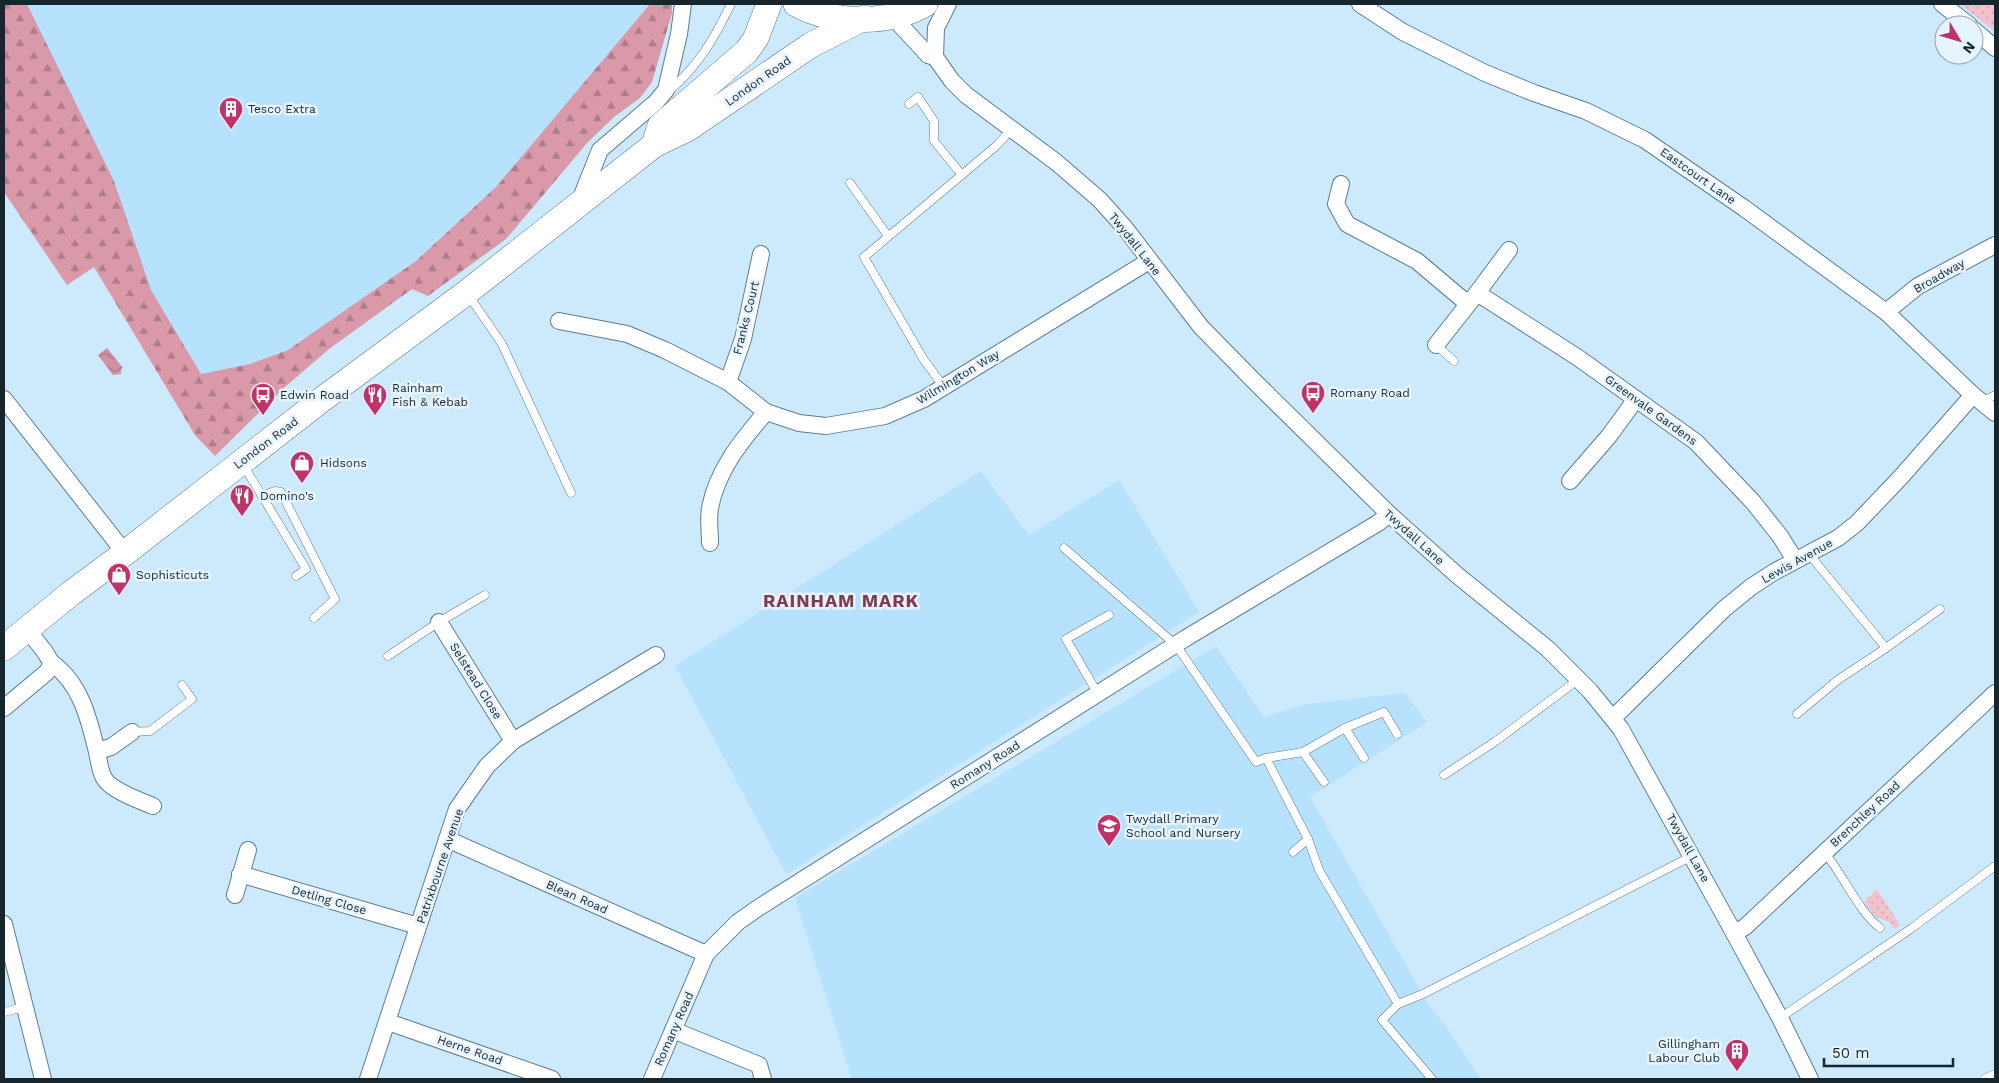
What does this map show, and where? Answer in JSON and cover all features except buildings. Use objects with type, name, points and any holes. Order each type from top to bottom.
[{"type":"main road","name":"London Road","points":[[654,145],[660,126],[747,51],[756,38],[769,4]]},
{"type":"main road","points":[[796,4],[809,11],[835,18],[892,16],[914,10],[925,4]]},
{"type":"main road","name":"London Road","points":[[4,648],[70,594],[241,462],[466,293],[654,145],[689,128],[811,45],[864,18]]},
{"type":"street","points":[[578,205],[600,150],[665,92],[669,82],[679,34],[683,4]]},
{"type":"street","points":[[934,57],[936,28],[948,4]]},
{"type":"street","name":"Eastcourt Lane","points":[[1360,4],[1403,32],[1485,73],[1586,111],[1645,140],[1767,225],[1886,312],[1983,398],[1995,413]]},
{"type":"street","points":[[1942,4],[1956,15]]},
{"type":"street","name":"Twydall Lane","points":[[892,16],[928,55],[934,57],[952,81],[966,95],[1056,162],[1100,200],[1125,228],[1201,327],[1388,514],[1457,575],[1548,649],[1579,679],[1613,718],[1692,856],[1780,1018],[1810,1079]]},
{"type":"street","points":[[1984,39],[1995,48]]},
{"type":"street","name":"Greenvale Gardens","points":[[1341,184],[1336,204],[1347,224],[1417,261],[1473,298],[1577,357],[1696,442],[1753,502],[1780,536],[1802,557]]},
{"type":"street","name":"Broadway","points":[[1886,312],[1918,286],[1995,244]]},
{"type":"street","points":[[1436,345],[1509,250]]},
{"type":"street","name":"Franks Court","points":[[728,382],[743,339],[761,254]]},
{"type":"street","name":"Wilmington Way","points":[[559,321],[627,334],[728,382],[766,412],[799,423],[826,426],[885,416],[924,399],[1149,261]]},
{"type":"street","name":"Lewis Avenue","points":[[1613,718],[1724,609],[1764,578],[1838,538],[1866,515],[1983,398]]},
{"type":"street","points":[[4,399],[125,553]]},
{"type":"street","points":[[1570,481],[1609,436],[1636,399]]},
{"type":"street","points":[[710,543],[710,509],[718,479],[738,444],[766,412]]},
{"type":"street","name":"Romany Road","points":[[652,1079],[706,954],[738,922],[1176,645],[1378,523],[1388,514]]},
{"type":"street","name":"Selstead Close","points":[[439,622],[513,741]]},
{"type":"street","points":[[27,629],[52,663],[66,673],[78,692],[104,779],[128,797],[153,806]]},
{"type":"street","name":"Patrixbourne Avenue","points":[[368,1079],[457,809],[487,766],[513,741],[656,655]]},
{"type":"street","points":[[4,708],[47,672],[52,663]]},
{"type":"street","name":"Brenchley Road","points":[[1734,933],[1745,927],[1995,693]]},
{"type":"street","points":[[97,751],[111,747],[132,732]]},
{"type":"street","name":"Blean Road","points":[[447,840],[706,954]]},
{"type":"street","points":[[235,895],[248,850]]},
{"type":"street","name":"Detling Close","points":[[240,874],[418,926]]},
{"type":"street","points":[[4,924],[43,1079]]},
{"type":"street","name":"Herne Road","points":[[388,1022],[552,1079]]},
{"type":"street","points":[[673,1030],[758,1066],[763,1079]]},
{"type":"lane","points":[[656,102],[694,67],[714,39],[731,4]]},
{"type":"lane","points":[[909,104],[918,97],[934,121],[934,141],[962,175]]},
{"type":"lane","points":[[944,387],[924,360],[864,257],[962,175],[1011,130]]},
{"type":"lane","points":[[850,183],[888,236]]},
{"type":"lane","points":[[466,293],[502,344],[571,494]]},
{"type":"lane","points":[[1436,345],[1454,361]]},
{"type":"lane","points":[[241,462],[306,569],[296,576]]},
{"type":"lane","points":[[262,496],[275,491],[281,492],[335,600],[314,618]]},
{"type":"lane","points":[[1064,548],[1176,645],[1256,762],[1266,758],[1303,752],[1345,728],[1384,712],[1397,734]]},
{"type":"lane","points":[[1802,557],[1886,648]]},
{"type":"lane","points":[[388,656],[439,622],[485,595]]},
{"type":"lane","points":[[1797,714],[1838,679],[1886,648],[1940,609]]},
{"type":"lane","points":[[1098,694],[1066,639],[1108,615]]},
{"type":"lane","points":[[1444,775],[1496,740],[1579,679]]},
{"type":"lane","points":[[132,732],[150,731],[192,699],[182,685]]},
{"type":"lane","points":[[1345,728],[1364,758]]},
{"type":"lane","points":[[1303,752],[1324,782]]},
{"type":"lane","points":[[1266,758],[1308,839],[1320,870],[1398,1004]]},
{"type":"lane","points":[[1292,852],[1308,839]]},
{"type":"lane","points":[[1824,852],[1836,866],[1871,919],[1880,928]]},
{"type":"lane","points":[[1432,1079],[1382,1020],[1398,1004],[1423,994],[1692,856]]},
{"type":"lane","points":[[1780,1018],[1912,928],[1995,866]]},
{"type":"lane","points":[[4,1012],[24,1007]]},
{"type":"lane","points":[[1984,1079],[1995,1074]]},
{"type":"shaded area","points":[[27,4],[650,4],[496,187],[416,261],[291,348],[224,372],[201,374],[151,290],[116,187]]},
{"type":"shaded area","points":[[1960,4],[1995,4],[1995,33],[1984,23],[1984,15],[1974,15]]},
{"type":"shaded area","points":[[981,471],[1029,535],[1119,480],[1199,612],[786,874],[675,666]]},
{"type":"shaded area","name":"Twydall Primary School and Nursery","points":[[1216,646],[1264,717],[1306,704],[1405,693],[1427,722],[1310,797],[1430,1007],[1445,1025],[1481,1079],[852,1079],[795,898]]},
{"type":"shaded area","points":[[1877,889],[1900,925],[1895,929],[1889,922],[1875,916],[1864,902]]},
{"type":"green space","points":[[4,4],[27,4],[114,181],[151,290],[201,374],[250,364],[288,350],[416,261],[496,187],[650,4],[672,4],[672,13],[652,82],[640,98],[614,117],[588,142],[506,239],[428,296],[412,289],[329,349],[285,387],[215,456],[195,435],[94,267],[67,285],[4,192]]},
{"type":"water","points":[[107,348],[123,368],[121,369],[121,374],[113,375],[98,355]]},
{"type":"place","name":"Tesco Extra","points":[[231,130]]},
{"type":"place","name":"Romany Road","points":[[1313,414]]},
{"type":"place","name":"Edwin Road","points":[[263,416]]},
{"type":"place","name":"Rainham Fish & Kebab","points":[[375,416]]},
{"type":"place","name":"Hidsons","points":[[302,484]]},
{"type":"place","name":"Domino's","points":[[242,517]]},
{"type":"place","name":"Sophisticuts","points":[[119,596]]},
{"type":"place","name":"Twydall Primary School and Nursery","points":[[1109,847]]},
{"type":"place","name":"Gillingham Labour Club","points":[[1737,1072]]},
{"type":"district","name":"RAINHAM MARK","points":[[841,600]]}]
